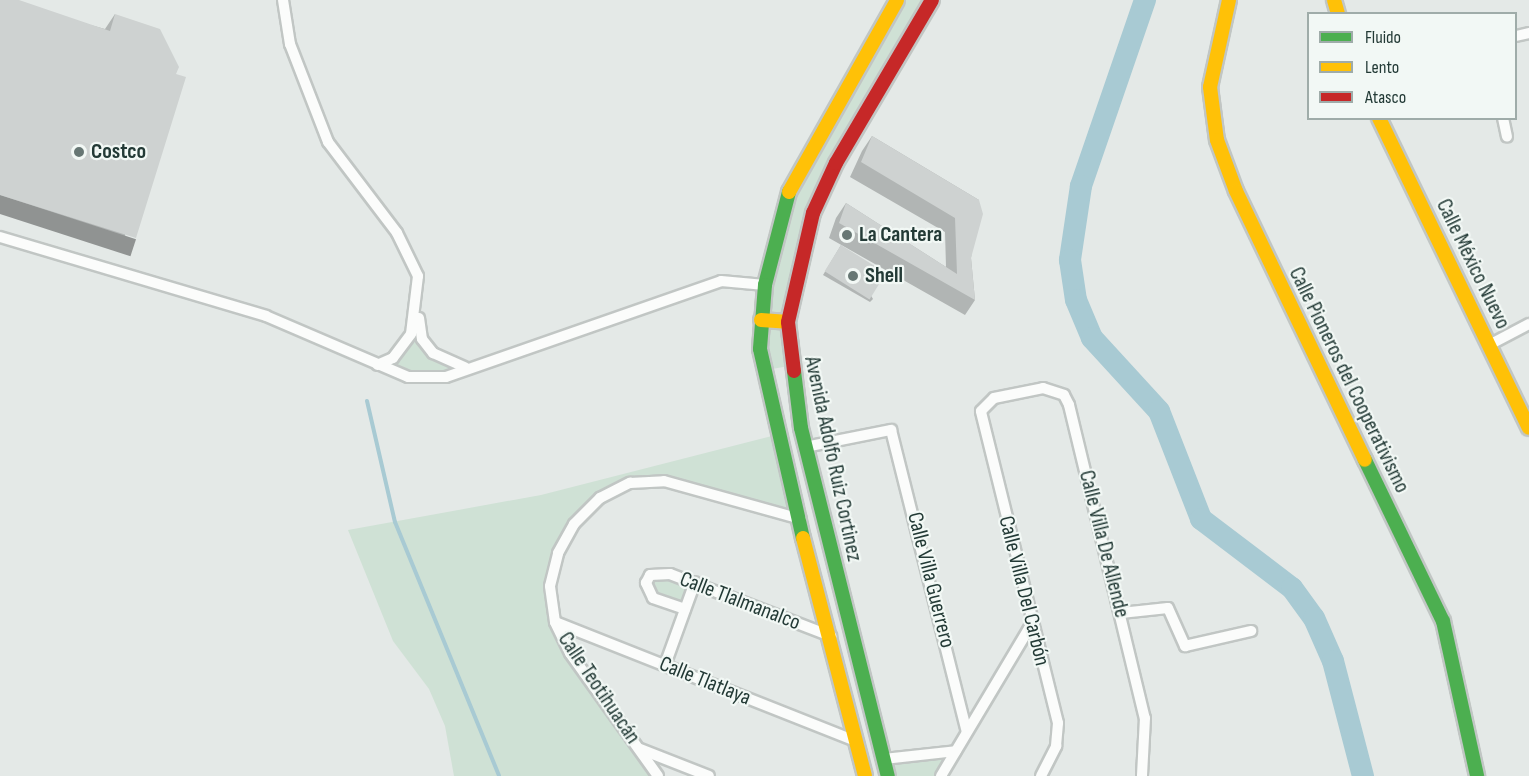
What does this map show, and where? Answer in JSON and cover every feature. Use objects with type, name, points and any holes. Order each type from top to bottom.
[{"type":"main road","name":"Avenida Adolfo Ruiz Cortinez","points":[[865,776],[760,363],[761,320],[765,285],[790,188],[897,0]]},
{"type":"main road","name":"Avenida Adolfo Ruiz Cortinez","points":[[888,776],[805,447],[788,360],[788,322],[813,213],[836,163],[932,0]]},
{"type":"main road","name":"Calle Pioneros del Cooperativismo","points":[[1229,0],[1210,87],[1217,140],[1236,191],[1443,621],[1478,776]]},
{"type":"main road","name":"Calle México Nuevo","points":[[1380,120],[1529,428]]},
{"type":"main road","points":[[761,320],[788,322]]},
{"type":"main road","points":[[760,363],[788,360]]},
{"type":"street","points":[[283,0],[309,101],[348,173],[408,250],[418,276],[418,309],[422,339],[433,353],[465,367]]},
{"type":"street","points":[[1503,120],[1507,137]]},
{"type":"street","points":[[0,237],[266,316],[408,377],[446,377],[465,367],[721,281],[765,285]]},
{"type":"street","points":[[377,365],[402,348],[418,309]]},
{"type":"street","points":[[1489,345],[1529,324]]},
{"type":"street","name":"Calle Villa De Allende","points":[[985,404],[1043,388],[1064,395],[1121,613],[1145,718],[1142,776]]},
{"type":"street","name":"Calle Villa Del Carbón","points":[[985,404],[982,422],[1058,734],[1041,776]]},
{"type":"street","name":"Calle Villa Guerrero","points":[[805,447],[891,430],[968,732]]},
{"type":"street","name":"Calle Teotihuacán","points":[[658,776],[570,653],[555,622],[550,586],[558,553],[574,524],[600,498],[630,483],[664,481],[801,519]]},
{"type":"street","name":"Calle Tlalmanalco","points":[[685,609],[653,598],[646,584],[650,575],[657,571],[695,582],[831,636]]},
{"type":"street","points":[[665,665],[695,582]]},
{"type":"street","points":[[1121,613],[1167,608],[1185,646],[1251,632]]},
{"type":"street","name":"Calle Tlatlaya","points":[[555,622],[855,741]]},
{"type":"street","points":[[941,776],[1031,625]]},
{"type":"street","points":[[640,749],[709,776]]},
{"type":"street","points":[[884,759],[956,751]]},
{"type":"green space","points":[[896,0],[932,0],[813,213],[789,366],[761,371],[776,229]]},
{"type":"green space","points":[[413,328],[428,347],[465,367],[446,377],[388,371]]},
{"type":"green space","points":[[776,435],[801,519],[690,487],[630,483],[600,498],[574,524],[550,586],[555,622],[658,776],[454,776],[445,726],[429,689],[393,641],[348,530],[541,495]]},
{"type":"green space","points":[[650,575],[695,582],[685,609],[653,598]]},
{"type":"green space","points":[[956,751],[941,776],[888,776],[884,759]]},
{"type":"building","name":"Costco","points":[[0,0],[19,0],[110,31],[115,14],[160,29],[179,67],[176,74],[186,77],[136,238],[0,195]]},
{"type":"building","points":[[872,136],[979,200],[983,214],[971,258],[975,300],[839,223],[846,203],[957,274],[955,218],[861,162]]},
{"type":"building","name":"Shell","points":[[841,245],[886,273],[870,299],[825,271]]},
{"type":"waterway","points":[[1145,0],[1081,186],[1070,260],[1076,300],[1092,338],[1159,411],[1201,519],[1292,588],[1314,618],[1333,661],[1363,776]]},
{"type":"waterway","points":[[367,401],[395,522],[499,776]]},
{"type":"traffic: fast","points":[[789,192],[765,285],[760,349],[803,538]]},
{"type":"traffic: fast","points":[[794,371],[801,428],[888,776]]},
{"type":"traffic: fast","points":[[1365,460],[1443,621],[1477,776]]},
{"type":"traffic: slow","points":[[789,192],[897,0]]},
{"type":"traffic: slow","points":[[1229,0],[1210,87],[1217,140],[1236,191],[1365,460]]},
{"type":"traffic: slow","points":[[1334,0],[1337,12]]},
{"type":"traffic: slow","points":[[1380,120],[1529,428]]},
{"type":"traffic: slow","points":[[761,320],[788,322]]},
{"type":"traffic: slow","points":[[803,538],[865,776]]},
{"type":"traffic: jam","points":[[794,371],[788,322],[813,213],[836,163],[932,0]]},
{"type":"place","name":"Costco","points":[[79,152]]},
{"type":"place","name":"La Cantera","points":[[847,235]]},
{"type":"place","name":"Shell","points":[[853,276]]}]
